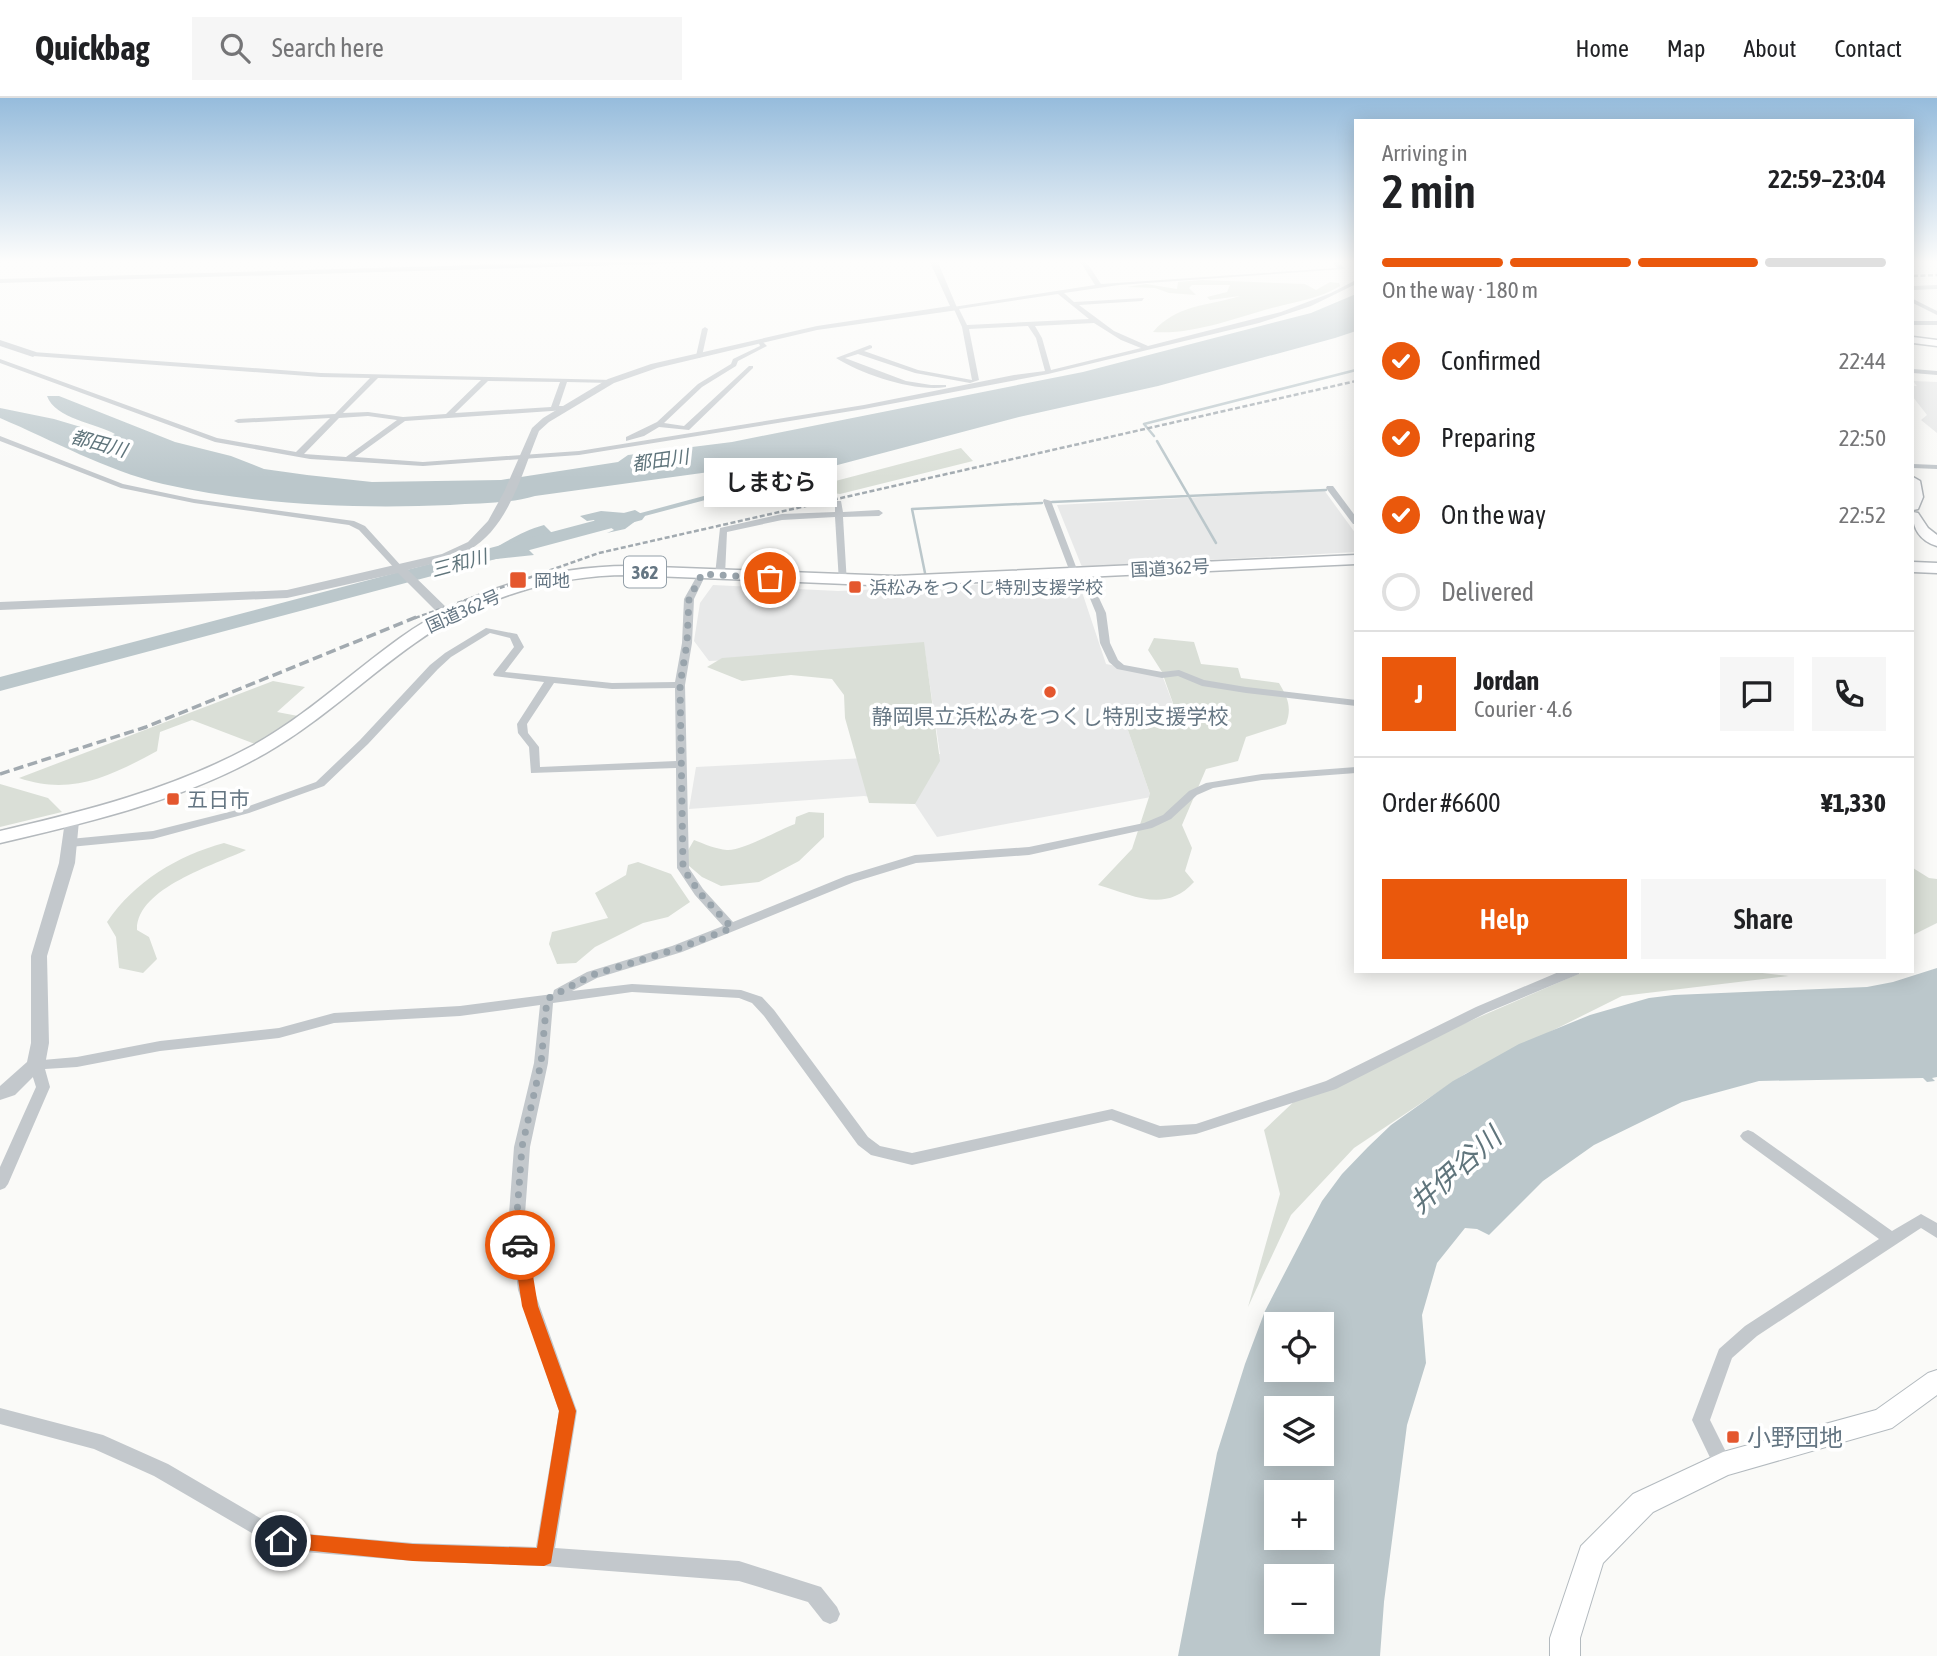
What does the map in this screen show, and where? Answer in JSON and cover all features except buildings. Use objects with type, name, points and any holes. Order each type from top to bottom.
[{"type":"highway","points":[[1914,340],[1937,343]]},
{"type":"highway","points":[[1914,518],[1923,531],[1937,542]]},
{"type":"highway","name":"国道362号","points":[[0,837],[72,821],[144,800],[204,776],[292,730],[412,635],[446,614],[512,589],[580,574],[623,571],[844,582],[1354,559]]},
{"type":"highway","points":[[1914,567],[1937,568]]},
{"type":"main road","points":[[1565,1656],[1565,1638],[1591,1555],[1643,1503],[1723,1464],[1883,1420],[1937,1381]]},
{"type":"street","points":[[699,356],[704,333]]},
{"type":"street","points":[[0,606],[287,594],[402,570],[447,556],[471,545],[487,531],[535,430],[546,420],[611,381],[654,366],[798,333]]},
{"type":"street","points":[[966,333],[973,380]]},
{"type":"street","points":[[1035,333],[1044,352],[1048,371]]},
{"type":"street","points":[[1111,333],[1123,340],[1148,348]]},
{"type":"street","points":[[0,361],[215,440],[298,455],[423,464],[521,460],[674,439],[864,407],[1048,371],[1204,333]]},
{"type":"street","points":[[629,439],[660,425],[698,386],[734,365],[734,360],[764,346],[760,342]]},
{"type":"street","points":[[0,344],[33,354],[321,375],[611,381]]},
{"type":"street","points":[[870,347],[839,358],[901,381],[934,388],[973,380],[1020,376]]},
{"type":"street","points":[[857,351],[917,372],[973,380]]},
{"type":"street","points":[[660,425],[686,428],[751,367]]},
{"type":"street","points":[[1914,371],[1937,373]]},
{"type":"street","points":[[722,373],[742,375]]},
{"type":"street","points":[[298,455],[376,376]]},
{"type":"street","points":[[449,415],[487,378]]},
{"type":"street","points":[[555,407],[564,381]]},
{"type":"street","points":[[238,421],[368,414],[403,419],[566,408]]},
{"type":"street","points":[[347,460],[403,419]]},
{"type":"street","points":[[0,438],[121,486],[351,523],[362,528],[446,614]]},
{"type":"street","points":[[0,447],[35,453]]},
{"type":"street","points":[[1914,466],[1937,467]]},
{"type":"street","points":[[1329,488],[1354,519]]},
{"type":"street","points":[[1047,501],[1101,613],[1105,643],[1114,662],[1121,667],[1162,675],[1179,673],[1202,682],[1246,690],[1354,703]]},
{"type":"street","points":[[838,503],[844,582]]},
{"type":"street","points":[[720,575],[723,530],[782,517],[879,513]]},
{"type":"street","points":[[702,574],[689,599],[687,643],[680,685],[683,868],[699,892],[732,928]]},
{"type":"street","points":[[70,843],[153,835],[245,811],[320,784],[448,654],[489,630],[514,636],[519,647],[498,674],[612,686],[680,685]]},
{"type":"street","points":[[551,679],[522,724],[523,733],[534,747],[535,771],[680,764]]},
{"type":"street","points":[[550,998],[592,975],[677,949],[850,879],[915,859],[1029,852],[1149,826],[1167,817],[1193,793],[1210,785],[1262,777],[1354,770]]},
{"type":"street","points":[[0,1184],[43,1087],[36,1066],[40,1043],[39,956],[67,863],[72,821]]},
{"type":"street","points":[[0,1093],[8,1090],[36,1066],[78,1062],[160,1046],[279,1033],[334,1018],[460,1011],[632,988],[741,994],[757,1000],[769,1013],[863,1141],[876,1151],[912,1159],[1112,1114],[1159,1132],[1196,1129],[1331,1085],[1481,1010],[1569,973]]},
{"type":"street","points":[[544,1557],[568,1411],[526,1290],[517,1214],[522,1147],[541,1063],[550,998]]},
{"type":"street","points":[[1748,1136],[1891,1239]]},
{"type":"street","points":[[1723,1464],[1701,1420],[1725,1354],[1751,1331],[1921,1220],[1937,1232]]},
{"type":"street","points":[[0,1416],[97,1441],[161,1470],[281,1541],[413,1552],[544,1557],[739,1571],[814,1594],[830,1614]]},
{"type":"shaded area","points":[[1914,381],[1937,382],[1937,433],[1921,420],[1927,415],[1914,398],[1914,386],[1917,386]]},
{"type":"shaded area","points":[[961,448],[973,461],[840,494],[826,492],[824,484]]},
{"type":"shaded area","points":[[1324,490],[1354,531],[1354,552],[1082,567],[1057,505]]},
{"type":"shaded area","name":"静岡県立浜松みをつくし特別支援学校","points":[[1078,580],[1106,664],[1162,675],[1175,709],[1121,710],[1151,797],[937,837],[915,804],[864,796],[689,809],[696,767],[940,754],[925,652],[709,661],[694,641],[700,603],[713,585],[838,591]]},
{"type":"shaded area","points":[[1154,638],[1194,642],[1201,664],[1238,668],[1241,678],[1279,683],[1289,708],[1286,724],[1246,737],[1238,761],[1206,769],[1182,825],[1192,848],[1185,871],[1194,882],[1183,892],[1160,900],[1136,897],[1098,885],[1132,849],[1150,794],[1121,710],[1175,709],[1162,672],[1148,650]]},
{"type":"shaded area","points":[[924,642],[940,761],[915,804],[869,803],[845,718],[844,695],[832,679],[791,675],[742,681],[707,667],[722,658]]},
{"type":"shaded area","points":[[273,681],[305,687],[277,712],[298,716],[255,744],[192,720],[160,732],[157,751],[90,781],[56,785],[19,778]]},
{"type":"shaded area","points":[[0,784],[48,798],[62,812],[0,827]]},
{"type":"shaded area","points":[[809,812],[824,813],[824,837],[799,861],[759,882],[721,886],[702,877],[688,865],[687,852],[694,840],[719,849],[734,849],[795,824],[796,817]]},
{"type":"shaded area","points":[[224,843],[246,850],[163,890],[149,902],[140,915],[137,930],[149,937],[157,959],[143,973],[119,968],[116,937],[107,922],[118,907],[158,872],[190,855]]},
{"type":"shaded area","points":[[638,862],[671,874],[690,902],[668,917],[643,923],[595,947],[576,963],[557,964],[549,944],[552,932],[608,918],[595,893],[626,875],[628,865]]},
{"type":"shaded area","points":[[1914,869],[1929,878],[1937,879],[1937,923],[1914,934]]},
{"type":"shaded area","points":[[1580,973],[1763,973],[1789,976],[1622,996],[1465,1074],[1354,1148],[1291,1215],[1248,1307],[1280,1194],[1264,1130],[1302,1094]]},
{"type":"water","name":"都田川","points":[[1235,333],[1351,333],[1158,386],[1019,417],[641,517],[625,529],[607,533],[614,530],[610,527],[601,529],[594,520],[587,521],[580,516],[601,511],[637,514],[778,476],[787,471],[760,465],[493,503],[378,506],[306,504],[233,497],[163,484],[100,463],[0,418],[0,408],[54,419],[111,436],[115,434],[58,410],[47,396],[59,396],[175,442],[231,456],[264,469],[372,482],[501,480],[618,462],[628,455],[732,442],[1083,372]]},
{"type":"water","points":[[544,525],[553,534],[543,538],[583,526],[590,532],[528,549],[534,555],[460,563],[482,555],[522,533]]},
{"type":"water","name":"井伊谷川","points":[[1937,968],[1937,1077],[1932,1078],[1935,1081],[1927,1082],[1923,1078],[1759,1081],[1682,1102],[1594,1145],[1543,1181],[1489,1235],[1477,1229],[1465,1228],[1437,1263],[1422,1315],[1426,1363],[1407,1425],[1384,1602],[1380,1656],[1178,1656],[1217,1453],[1264,1314],[1264,1382],[1334,1382],[1334,1312],[1265,1312],[1322,1201],[1342,1174],[1368,1147],[1391,1125],[1453,1081],[1519,1044],[1590,1015],[1649,998],[1674,995],[1867,987]]},
{"type":"waterway","points":[[1154,436],[1144,424],[1354,371]]},
{"type":"waterway","points":[[1157,441],[1189,496]]},
{"type":"waterway","points":[[1189,496],[1326,490]]},
{"type":"waterway","points":[[1052,502],[1189,496]]},
{"type":"waterway","points":[[1189,496],[1216,543]]},
{"type":"waterway","points":[[925,573],[912,509],[1042,503]]},
{"type":"waterway","name":"三和川","points":[[0,684],[635,516]]},
{"type":"railway","points":[[415,618],[599,553],[1354,381]]},
{"type":"railway","points":[[0,774],[146,727],[419,616]]},
{"type":"way so far","points":[[520,1245],[517,1214],[522,1147],[541,1063],[547,999],[592,975],[677,949],[732,928],[699,892],[683,868],[680,685],[687,643],[689,599],[702,574],[770,578]]},
{"type":"place","name":"しまむら","points":[[770,578]]},
{"type":"place","name":"岡地","points":[[518,580]]},
{"type":"place","name":"浜松みをつくし特別支援学校","points":[[855,587]]},
{"type":"place","name":"静岡県立浜松みをつくし特別支援学校","points":[[1050,692]]},
{"type":"place","name":"五日市","points":[[173,799]]},
{"type":"place","name":"小野団地","points":[[1733,1437]]},
{"type":"route","points":[[281,1541],[413,1552],[544,1557],[568,1411],[534,1322],[526,1290],[520,1245]]}]
